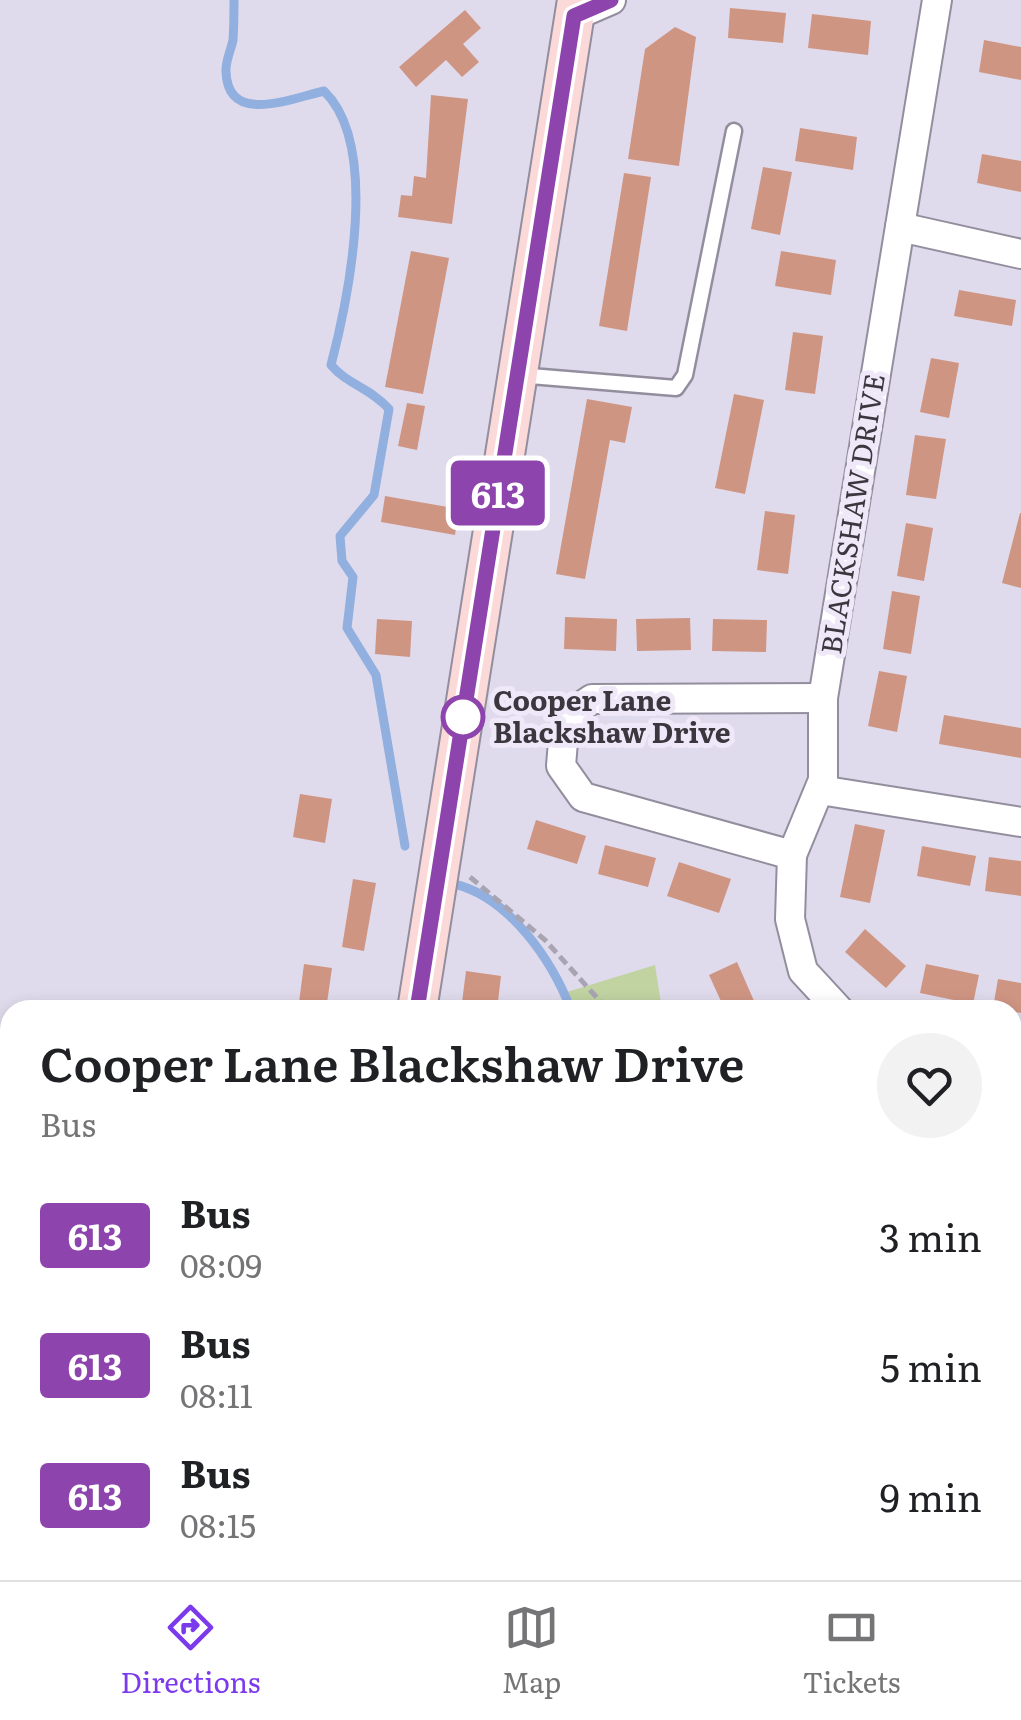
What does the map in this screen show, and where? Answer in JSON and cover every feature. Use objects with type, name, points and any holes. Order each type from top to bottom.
[{"type":"main road","points":[[418,1000],[575,8]]},
{"type":"street","points":[[575,8],[611,0]]},
{"type":"street","name":"BLACKSHAW DRIVE","points":[[830,1000],[803,971],[790,919],[792,855],[820,790],[823,698],[938,0]]},
{"type":"street","points":[[900,227],[1021,254]]},
{"type":"street","points":[[792,855],[583,797],[562,766],[564,729],[576,710],[592,698],[823,698]]},
{"type":"street","points":[[820,790],[1021,822]]},
{"type":"lane","points":[[517,375],[676,388],[685,375],[734,131]]},
{"type":"path","points":[[440,865],[487,889],[544,940],[599,1000]]},
{"type":"green space","points":[[655,965],[660,1000],[567,1000],[567,992]]},
{"type":"building","points":[[730,8],[786,13],[783,43],[728,38]]},
{"type":"building","points":[[465,10],[481,28],[463,44],[479,62],[462,77],[446,60],[416,87],[399,67]]},
{"type":"building","points":[[812,14],[871,21],[868,55],[808,48]]},
{"type":"building","points":[[675,27],[696,37],[679,166],[628,159],[645,49]]},
{"type":"building","points":[[984,40],[1021,47],[1021,80],[979,72]]},
{"type":"building","points":[[431,95],[468,99],[452,224],[398,217],[401,195],[412,196],[414,176],[426,178]]},
{"type":"building","points":[[800,128],[857,137],[853,170],[795,161]]},
{"type":"building","points":[[982,154],[1021,161],[1021,192],[977,183]]},
{"type":"building","points":[[763,167],[792,172],[780,235],[751,229]]},
{"type":"building","points":[[624,173],[651,177],[627,331],[599,326]]},
{"type":"building","points":[[411,251],[449,258],[423,394],[385,387]]},
{"type":"building","points":[[781,251],[836,260],[831,295],[775,286]]},
{"type":"building","points":[[959,290],[1016,300],[1012,326],[954,316]]},
{"type":"building","points":[[793,332],[823,336],[815,394],[785,390]]},
{"type":"building","points":[[931,358],[959,363],[949,418],[920,412]]},
{"type":"building","points":[[734,394],[764,400],[745,494],[715,488]]},
{"type":"building","points":[[587,399],[632,407],[625,443],[610,440],[585,579],[556,574]]},
{"type":"building","points":[[407,403],[425,406],[417,450],[398,446]]},
{"type":"building","points":[[915,435],[946,439],[936,499],[906,495]]},
{"type":"building","points":[[385,496],[459,509],[455,535],[381,522]]},
{"type":"building","points":[[765,511],[795,515],[788,574],[757,570]]},
{"type":"building","points":[[1021,513],[1021,588],[1002,583]]},
{"type":"building","points":[[906,523],[933,528],[924,581],[897,576]]},
{"type":"building","points":[[892,591],[920,596],[911,654],[883,649]]},
{"type":"building","points":[[565,617],[617,619],[616,651],[564,649]]},
{"type":"building","points":[[690,618],[691,650],[637,651],[636,619]]},
{"type":"building","points":[[377,619],[412,621],[410,657],[375,654]]},
{"type":"building","points":[[713,619],[767,620],[766,652],[712,651]]},
{"type":"building","points":[[879,671],[907,676],[897,732],[868,726]]},
{"type":"building","points":[[944,715],[1021,728],[1021,758],[939,744]]},
{"type":"building","points":[[300,794],[332,799],[325,843],[293,837]]},
{"type":"building","points":[[536,820],[586,836],[577,864],[527,849]]},
{"type":"building","points":[[855,824],[885,830],[870,903],[840,897]]},
{"type":"building","points":[[605,845],[656,858],[648,887],[598,874]]},
{"type":"building","points":[[922,846],[976,856],[970,886],[917,876]]},
{"type":"building","points":[[989,857],[1021,861],[1021,896],[985,891]]},
{"type":"building","points":[[679,862],[731,879],[719,913],[667,896]]},
{"type":"building","points":[[353,879],[376,883],[364,951],[342,947]]},
{"type":"building","points":[[865,929],[906,966],[886,988],[845,952]]},
{"type":"building","points":[[737,962],[754,1000],[720,1000],[709,975]]},
{"type":"building","points":[[304,964],[332,968],[327,1000],[299,1000]]},
{"type":"building","points":[[926,964],[979,975],[974,1000],[920,993]]},
{"type":"building","points":[[466,971],[501,976],[498,1000],[462,1000]]},
{"type":"building","points":[[998,979],[1021,983],[1021,1000],[994,1000]]},
{"type":"waterway","points":[[234,0],[233,40],[226,68],[229,89],[249,104],[279,102],[324,91],[341,115],[351,147],[356,183],[355,222],[345,301],[331,365],[389,409],[374,495],[340,536],[342,561],[353,577],[347,628],[376,675],[405,846]]},
{"type":"waterway","points":[[454,884],[474,891],[510,916],[540,952],[567,1000]]},
{"type":"bus line","name":"613","points":[[419,1000],[574,16],[611,0]]},
{"type":"place","name":"Cooper Lane Blackshaw Drive","points":[[463,717]]}]
